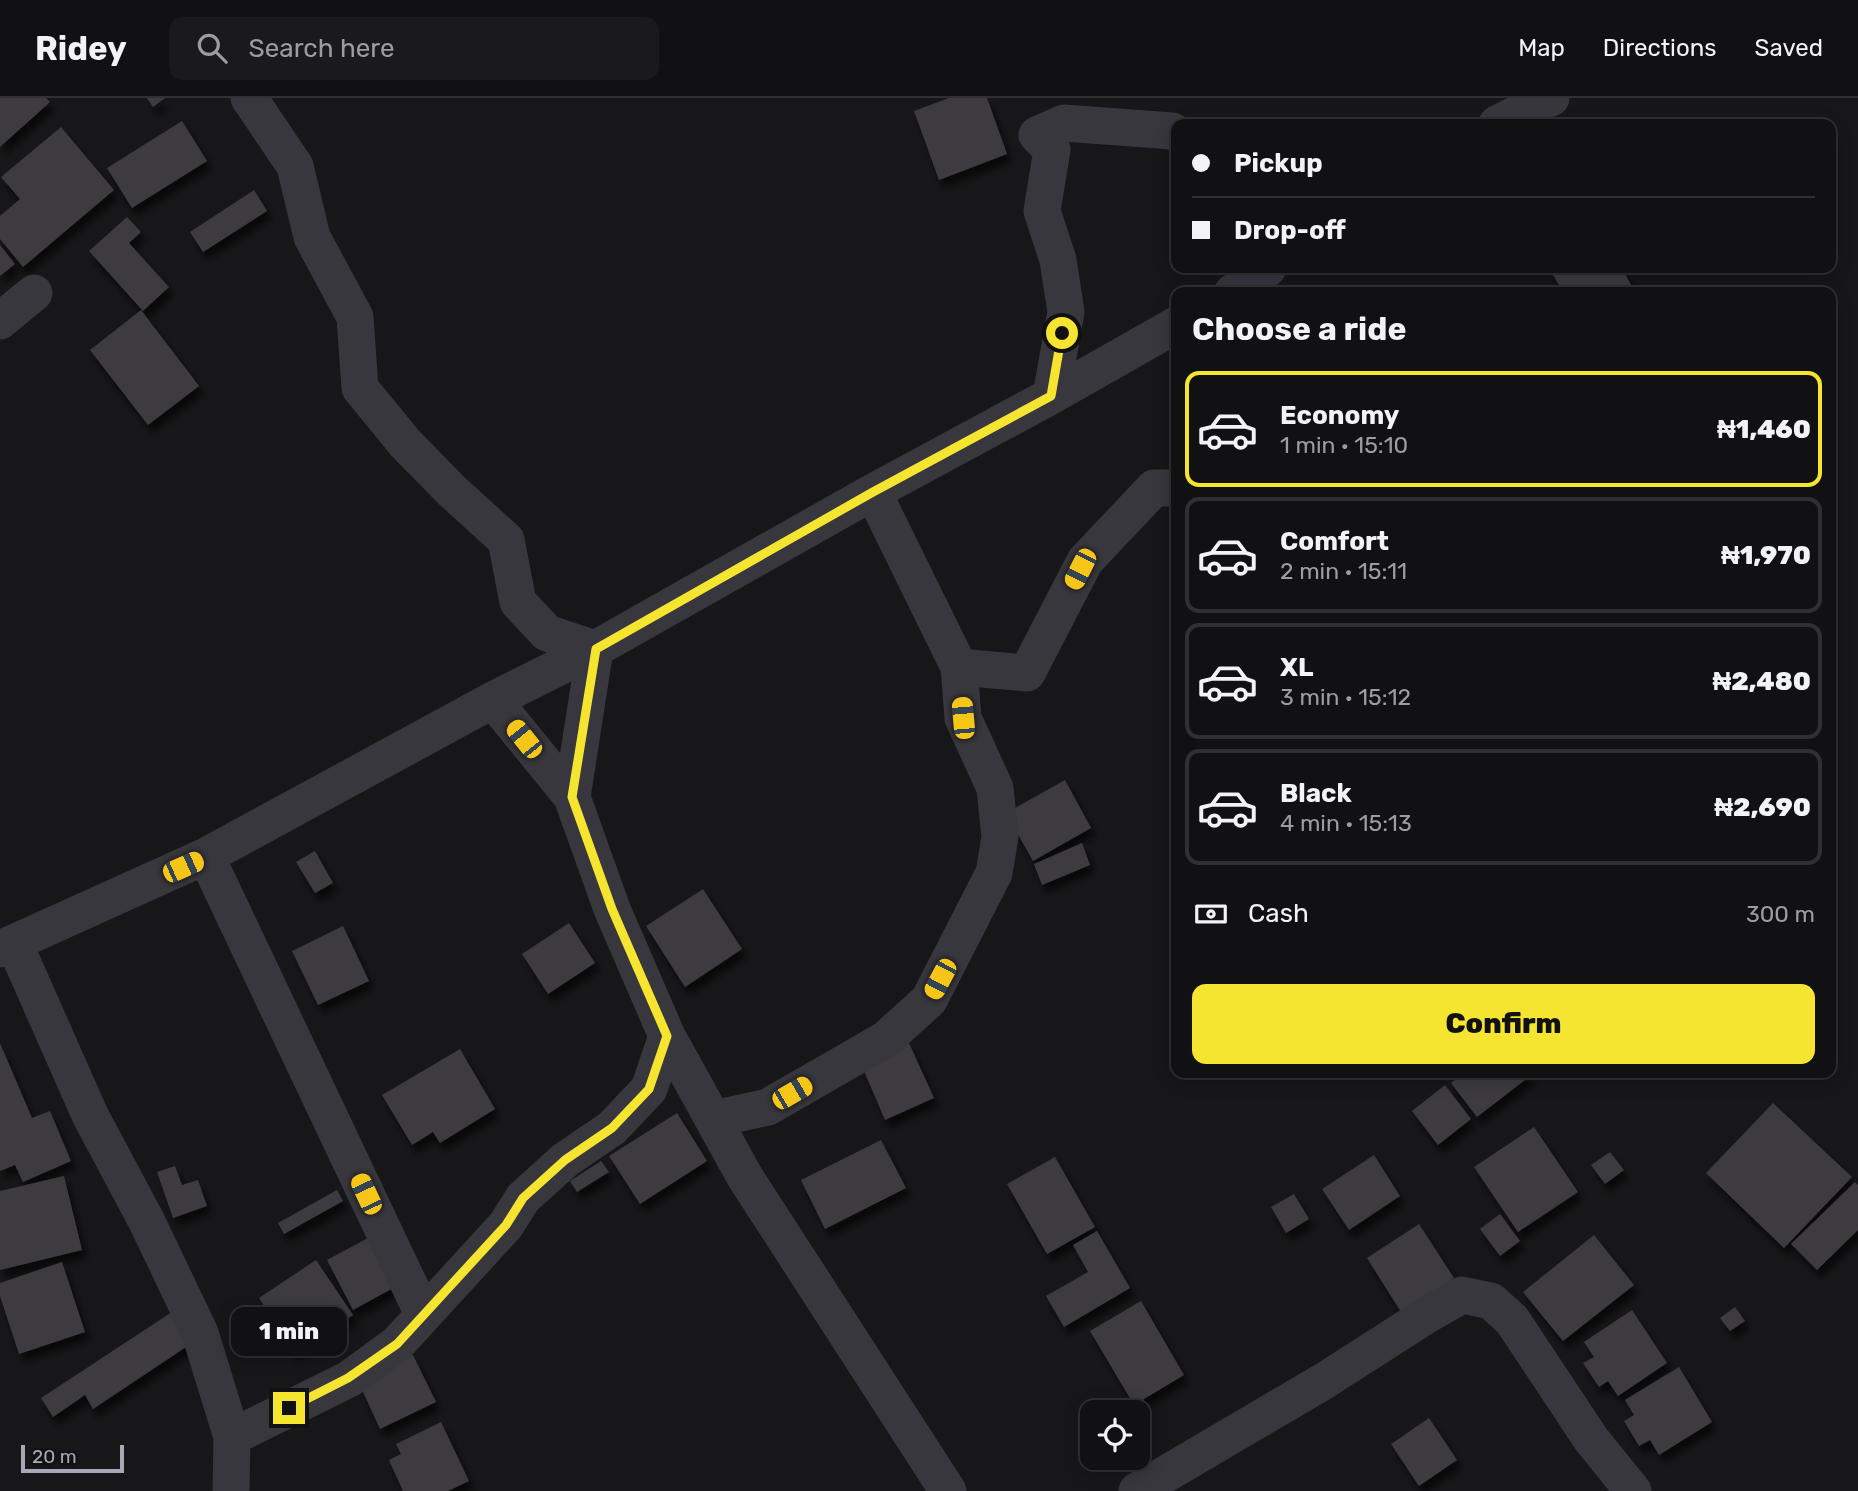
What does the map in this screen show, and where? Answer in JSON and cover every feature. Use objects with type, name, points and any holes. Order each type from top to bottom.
[{"type":"street","points":[[250,98],[295,166],[312,237],[355,317],[360,388],[405,443],[506,540],[518,602],[547,633],[596,649]]},
{"type":"street","points":[[1505,119],[1541,100]]},
{"type":"street","points":[[1051,396],[1066,312],[1058,260],[1042,211],[1052,150],[1037,135],[1064,123],[1171,133]]},
{"type":"street","points":[[0,321],[34,293]]},
{"type":"street","points":[[230,1491],[232,1437],[200,1333],[7,946],[206,856],[493,700],[596,649],[1171,328]]},
{"type":"street","points":[[959,667],[1027,673],[1085,561],[1154,488],[1171,488]]},
{"type":"street","points":[[713,1119],[768,1107],[886,1039],[929,1000],[994,873],[1000,837],[996,788],[963,718],[959,667],[873,492]]},
{"type":"street","points":[[572,797],[596,649]]},
{"type":"street","points":[[493,700],[572,797],[612,909],[667,1036],[745,1177],[948,1491]]},
{"type":"street","points":[[206,856],[423,1314]]},
{"type":"street","points":[[232,1437],[348,1378],[397,1344],[506,1225],[523,1198],[565,1160],[612,1128],[649,1089],[667,1036]]},
{"type":"street","points":[[1137,1491],[1324,1381],[1462,1295],[1491,1301],[1512,1320],[1591,1440],[1633,1491]]},
{"type":"building","points":[[0,98],[46,98],[50,102],[0,147]]},
{"type":"building","points":[[147,98],[165,98],[153,107]]},
{"type":"building","points":[[949,98],[987,98],[1007,154],[939,180],[914,111]]},
{"type":"building","points":[[182,121],[207,161],[132,208],[107,168]]},
{"type":"building","points":[[61,127],[114,190],[23,267],[0,239],[0,216],[20,199],[1,177]]},
{"type":"building","points":[[254,190],[267,211],[203,252],[190,232]]},
{"type":"building","points":[[127,217],[141,232],[129,243],[169,287],[143,311],[89,251]]},
{"type":"building","points":[[0,245],[15,264],[0,276]]},
{"type":"building","points":[[1552,273],[1625,273],[1631,285],[1628,287],[1560,287]]},
{"type":"building","points":[[141,310],[199,386],[148,425],[90,350]]},
{"type":"building","points":[[1065,780],[1091,828],[1033,861],[1006,813]]},
{"type":"building","points":[[1082,843],[1090,865],[1042,885],[1034,864]]},
{"type":"building","points":[[315,851],[333,883],[315,893],[296,862]]},
{"type":"building","points":[[703,889],[742,949],[685,987],[646,926]]},
{"type":"building","points":[[569,923],[595,963],[548,994],[522,954]]},
{"type":"building","points":[[343,926],[369,981],[318,1005],[292,951]]},
{"type":"building","points":[[0,1043],[32,1118],[50,1111],[71,1161],[23,1182],[15,1165],[0,1171]]},
{"type":"building","points":[[909,1043],[934,1098],[885,1120],[861,1064]]},
{"type":"building","points":[[460,1049],[495,1109],[440,1143],[433,1132],[412,1145],[382,1095]]},
{"type":"building","points":[[1458,1078],[1528,1078],[1477,1117],[1451,1083]]},
{"type":"building","points":[[1445,1085],[1471,1119],[1438,1145],[1412,1111]]},
{"type":"building","points":[[1773,1103],[1852,1177],[1784,1248],[1706,1173]]},
{"type":"building","points":[[677,1113],[707,1161],[640,1204],[609,1156]]},
{"type":"building","points":[[1534,1127],[1578,1192],[1518,1232],[1474,1167]]},
{"type":"building","points":[[881,1140],[906,1188],[825,1229],[801,1180]]},
{"type":"building","points":[[1610,1152],[1624,1170],[1605,1184],[1591,1165]]},
{"type":"building","points":[[1374,1155],[1400,1196],[1349,1230],[1322,1189]]},
{"type":"building","points":[[1055,1157],[1095,1227],[1047,1254],[1007,1184]]},
{"type":"building","points":[[601,1161],[609,1172],[577,1192],[570,1181]]},
{"type":"building","points":[[175,1166],[182,1185],[198,1180],[207,1206],[173,1218],[157,1172]]},
{"type":"building","points":[[64,1176],[82,1250],[0,1270],[0,1191]]},
{"type":"building","points":[[1855,1182],[1858,1185],[1858,1230],[1817,1270],[1791,1244]]},
{"type":"building","points":[[337,1190],[343,1201],[284,1234],[278,1223]]},
{"type":"building","points":[[1294,1194],[1309,1219],[1286,1233],[1271,1207]]},
{"type":"building","points":[[1500,1214],[1520,1241],[1500,1256],[1480,1229]]},
{"type":"building","points":[[1419,1224],[1454,1278],[1401,1312],[1367,1258]]},
{"type":"building","points":[[1097,1231],[1130,1288],[1064,1327],[1046,1296],[1088,1272],[1073,1245]]},
{"type":"building","points":[[1594,1235],[1634,1285],[1563,1341],[1523,1292]]},
{"type":"building","points":[[368,1238],[395,1287],[353,1310],[327,1260]]},
{"type":"building","points":[[316,1260],[353,1315],[294,1354],[282,1337],[269,1346],[255,1325],[270,1315],[259,1298]]},
{"type":"building","points":[[62,1262],[85,1332],[19,1354],[0,1296],[0,1283]]},
{"type":"building","points":[[1141,1301],[1184,1375],[1142,1400],[1131,1400],[1090,1331]]},
{"type":"building","points":[[1735,1307],[1745,1321],[1730,1331],[1720,1318]]},
{"type":"building","points":[[1632,1310],[1667,1363],[1618,1396],[1608,1381],[1599,1387],[1583,1363],[1594,1357],[1584,1342]]},
{"type":"building","points":[[172,1312],[192,1343],[93,1409],[85,1395],[53,1417],[41,1398]]},
{"type":"building","points":[[413,1355],[436,1402],[380,1429],[358,1381]]},
{"type":"building","points":[[1679,1367],[1712,1422],[1659,1455],[1650,1440],[1639,1446],[1624,1421],[1634,1415],[1625,1400]]},
{"type":"building","points":[[1429,1418],[1457,1460],[1419,1486],[1391,1444]]},
{"type":"building","points":[[441,1422],[469,1481],[448,1491],[403,1491],[389,1460],[401,1454],[396,1444]]},
{"type":"route","points":[[289,1408],[348,1378],[397,1344],[506,1225],[523,1198],[565,1160],[612,1128],[649,1089],[667,1036],[612,909],[572,797],[596,649],[873,492],[1051,396],[1062,333]]}]
